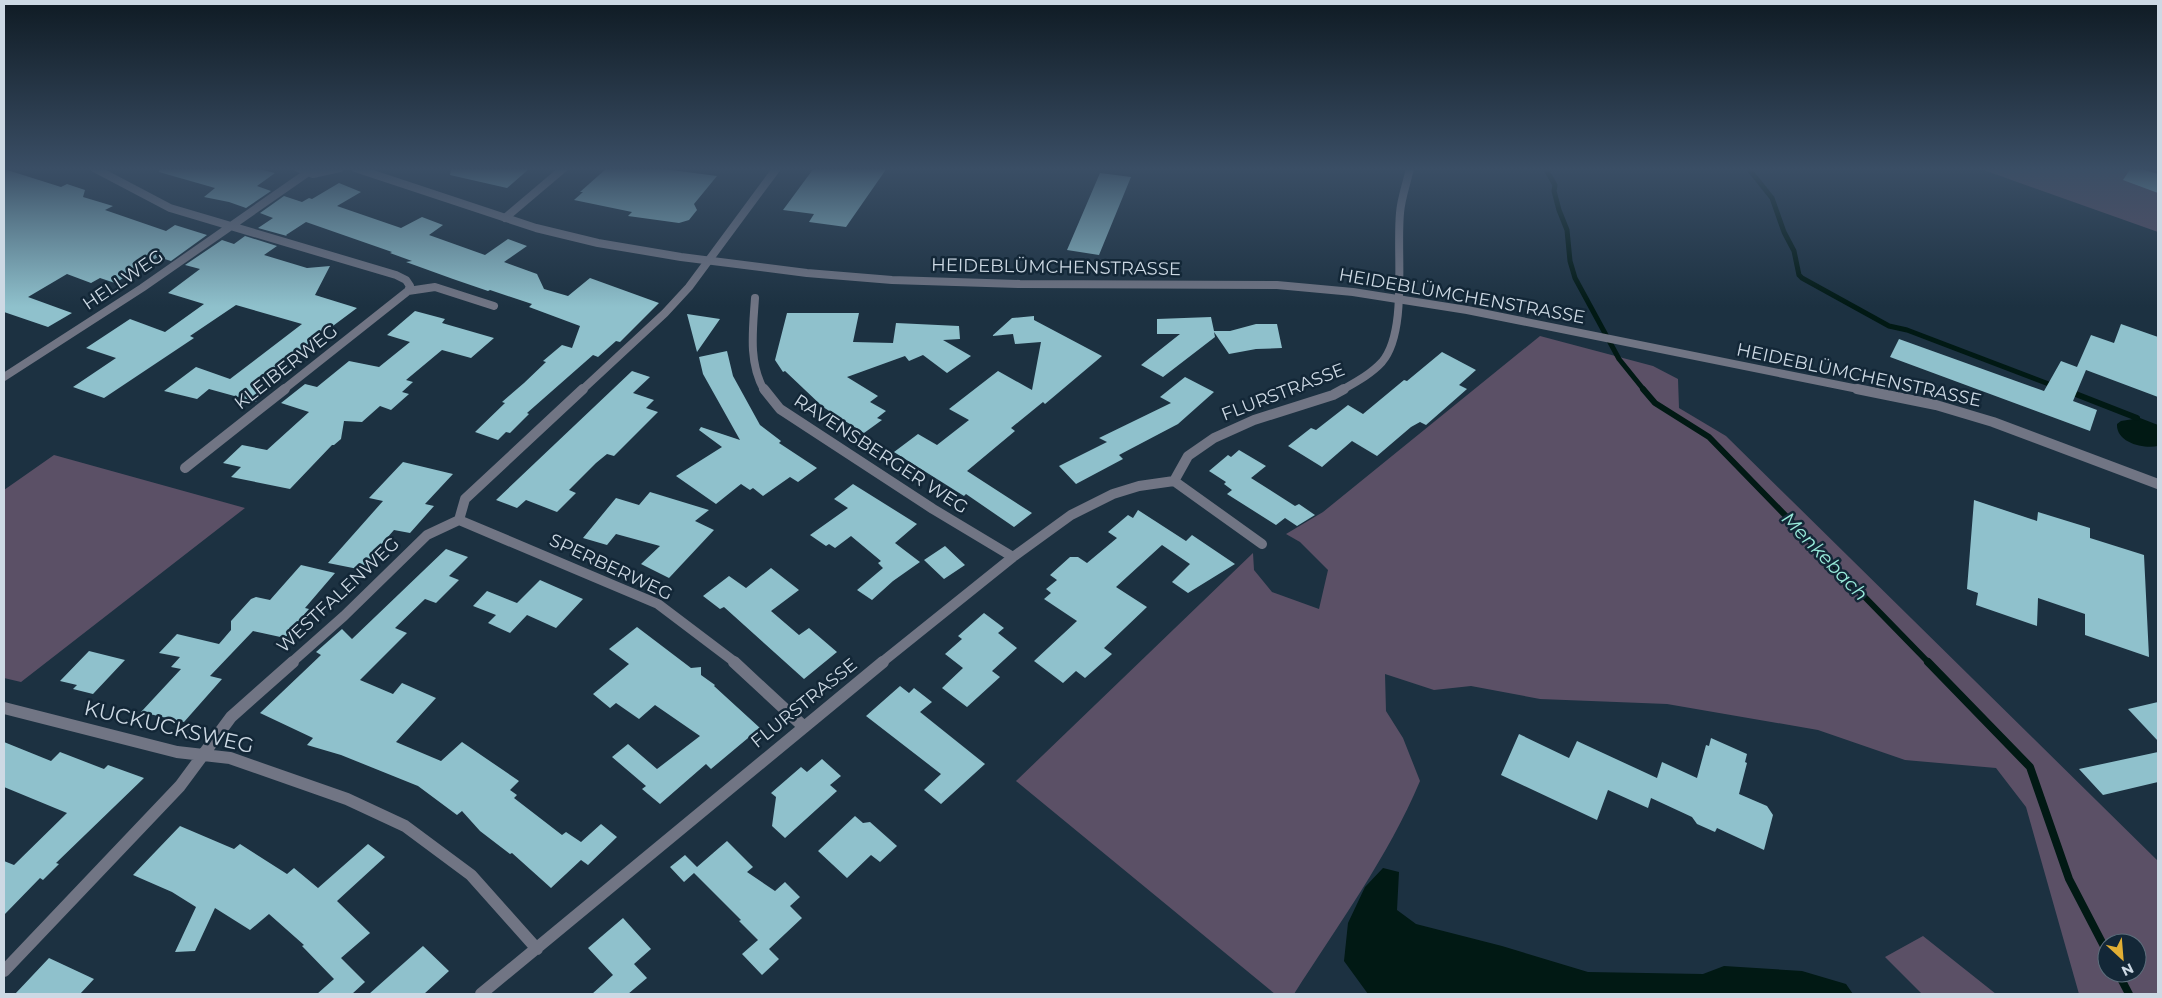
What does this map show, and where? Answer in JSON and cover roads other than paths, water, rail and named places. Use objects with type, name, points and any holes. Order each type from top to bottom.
[{"type":"street","points":[[192,215],[396,275],[406,280],[410,286],[408,291],[435,287],[494,306]]},
{"type":"street","name":"HELLWEG","points":[[4,377],[142,288],[247,215]]},
{"type":"street","name":"HEIDEBLÜMCHENSTRASSE","points":[[495,215],[596,242],[708,261],[811,274],[924,282],[1277,285],[1320,288],[1398,298],[1592,335],[1962,412],[2036,436],[2158,484]]},
{"type":"street","points":[[505,218],[509,215]]},
{"type":"street","points":[[458,520],[465,500],[665,313],[689,287],[742,215]]},
{"type":"street","name":"FLURSTRASSE","points":[[481,994],[803,726],[1013,557],[1071,515],[1113,494],[1139,486],[1174,481],[1188,456],[1214,438],[1254,420],[1333,395],[1362,379],[1383,362],[1395,337],[1400,215]]},
{"type":"street","name":"KLEIBERWEG","points":[[185,468],[408,291]]},
{"type":"street","name":"RAVENSBERGER WEG","points":[[755,298],[754,350],[756,369],[763,388],[780,409],[925,504],[1013,557]]},
{"type":"street","points":[[1174,481],[1262,544]]},
{"type":"street","name":"SPERBERWEG","points":[[458,520],[658,604],[746,670],[803,726]]},
{"type":"street","name":"WESTFALENWEG","points":[[4,971],[180,786],[231,717],[344,616],[427,535],[458,520]]},
{"type":"street","name":"KUCKUCKSWEG","points":[[4,708],[177,752],[230,758],[347,799],[405,826],[471,875],[537,949]]},
{"type":"waterway","name":"Menkebach","points":[[1561,215],[1567,230],[1570,261],[1575,278],[1619,359],[1644,390]]},
{"type":"waterway","points":[[1778,215],[1794,251],[1799,275],[1802,278],[1889,326],[1907,330],[2054,386]]},
{"type":"waterway","name":"Menkebach","points":[[1643,389],[1655,403],[1709,437],[1929,663]]},
{"type":"waterway","points":[[2068,391],[2137,418]]},
{"type":"waterway","name":"Menkebach","points":[[1928,662],[2030,767],[2069,879],[2097,933]]},
{"type":"waterway","name":"Menkebach","points":[[2123,983],[2129,994]]}]
